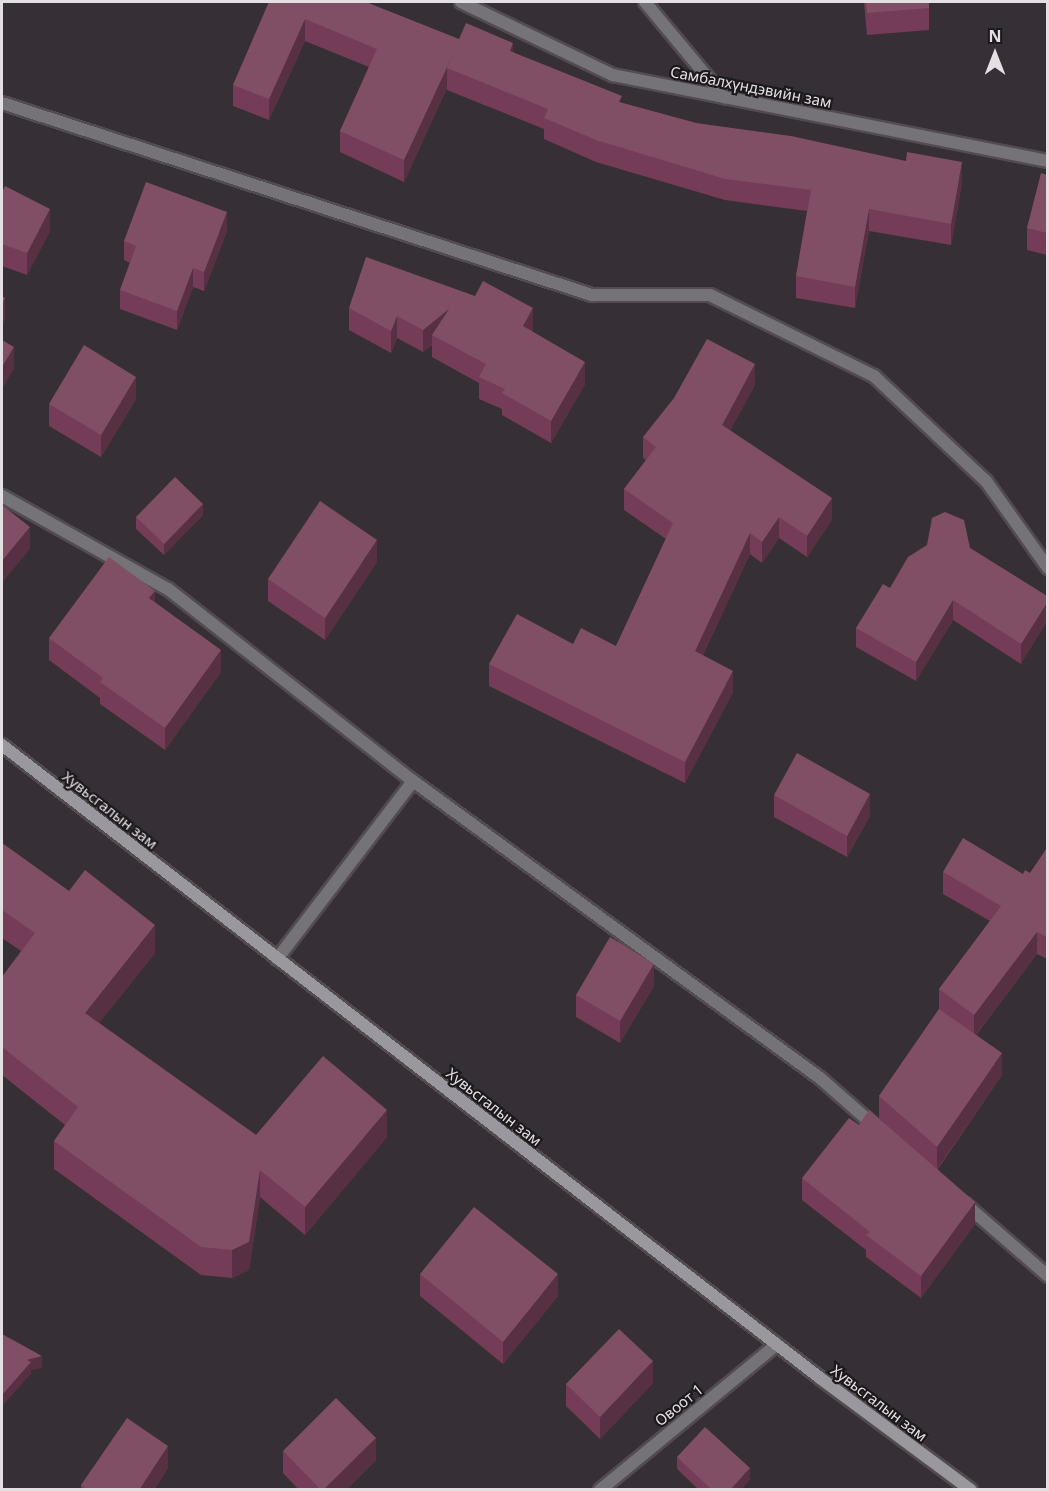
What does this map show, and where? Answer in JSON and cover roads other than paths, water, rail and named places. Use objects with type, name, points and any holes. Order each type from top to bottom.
[{"type":"main road","name":"Хувьсгалын зам","points":[[2,745],[777,1344],[970,1490]]},
{"type":"street","name":"Самбалхүндэвийн зам","points":[[461,2],[613,75],[1047,161]]},
{"type":"street","points":[[645,2],[724,97]]},
{"type":"street","points":[[2,102],[592,295],[710,295],[874,376],[986,481],[1047,568]]},
{"type":"street","points":[[2,496],[168,589],[413,781],[820,1078],[890,1139]]},
{"type":"street","points":[[277,958],[413,781]]},
{"type":"street","points":[[951,1192],[1047,1276]]},
{"type":"street","name":"Овоот 1","points":[[600,1490],[777,1344]]}]
